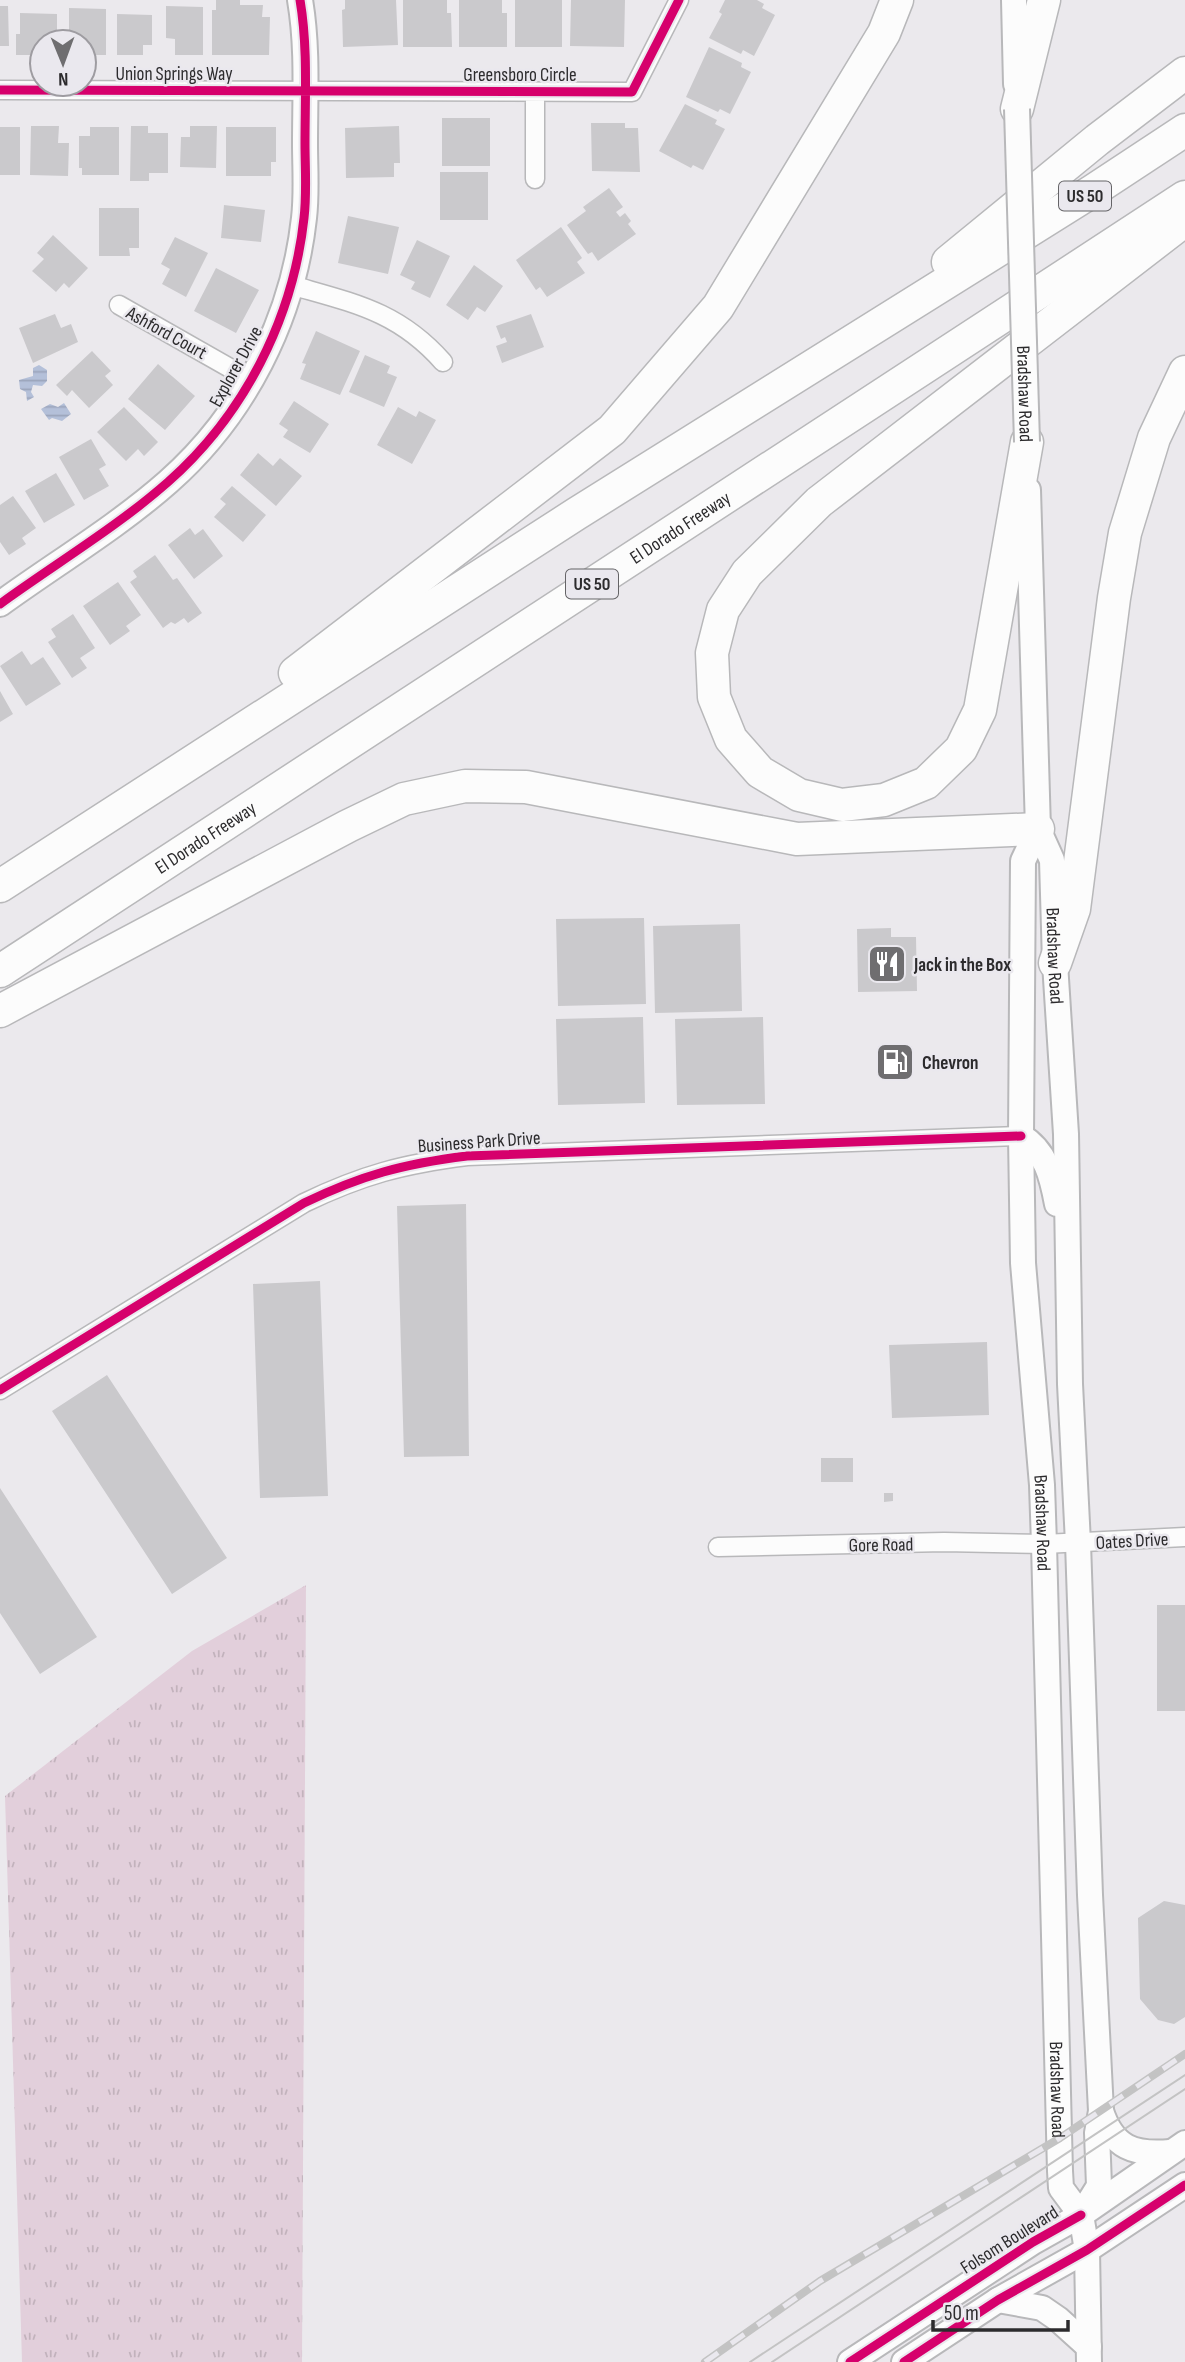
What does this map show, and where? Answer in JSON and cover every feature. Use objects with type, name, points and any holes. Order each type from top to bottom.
[{"type":"highway","points":[[105,818],[612,430],[719,307],[884,33],[897,0]]},
{"type":"highway","points":[[1017,109],[1044,0]]},
{"type":"highway","points":[[846,345],[1097,140],[1185,73]]},
{"type":"highway","name":"US 50","points":[[0,886],[576,513],[1091,192],[1185,130]]},
{"type":"highway","name":"El Dorado Freeway","points":[[0,971],[1185,197]]},
{"type":"highway","points":[[1027,442],[980,710],[961,749],[926,783],[884,800],[842,805],[799,795],[760,772],[732,739],[714,697],[714,642],[723,610],[747,573],[819,502],[1185,220]]},
{"type":"highway","points":[[1055,963],[1074,909],[1114,598],[1125,533],[1154,438],[1185,372]]},
{"type":"highway","points":[[0,1011],[348,826],[404,799],[464,786],[526,787],[797,839],[1038,829]]},
{"type":"main road","name":"Explorer Drive","points":[[0,604],[168,482],[226,419],[251,380],[276,329],[291,285],[305,209],[306,62],[300,0]]},
{"type":"main road","name":"Bradshaw Road","points":[[1014,0],[1038,829],[1052,860],[1055,963],[1066,1134],[1070,1384],[1079,1543],[1090,1895],[1101,2111],[1097,2133],[1099,2186],[1081,2215]]},
{"type":"main road","name":"Bradshaw Road","points":[[1038,829],[1023,861],[1023,1263],[1042,1485],[1061,2188],[1081,2215],[1087,2250],[1089,2355]]},
{"type":"main road","points":[[1021,1136],[1033,1143],[1053,1179],[1068,1277]]},
{"type":"main road","points":[[1101,2111],[1106,2127],[1113,2136],[1134,2152],[1178,2148]]},
{"type":"main road","name":"Folsom Boulevard","points":[[850,2362],[1033,2242],[1081,2215],[1178,2148]]},
{"type":"main road","points":[[904,2362],[998,2300],[1087,2250],[1185,2185]]},
{"type":"main road","points":[[998,2300],[1042,2308],[1058,2319],[1089,2355]]},
{"type":"street","name":"Greensboro Circle","points":[[305,91],[632,92],[680,0]]},
{"type":"street","name":"Union Springs Way","points":[[0,90],[305,91]]},
{"type":"street","points":[[535,92],[535,179]]},
{"type":"street","points":[[291,285],[381,313],[416,335],[443,362]]},
{"type":"street","name":"Ashford Court","points":[[119,305],[251,380]]},
{"type":"street","name":"Business Park Drive","points":[[0,1390],[304,1203],[341,1185],[418,1162],[467,1156],[1021,1136]]},
{"type":"street","name":"Oates Drive","points":[[1044,1544],[1185,1537]]},
{"type":"street","name":"Gore Road","points":[[718,1548],[944,1542],[1044,1544]]},
{"type":"green space","points":[[306,1585],[302,2362],[22,2362],[5,1796],[192,1651]]},
{"type":"water","points":[[39,365],[47,370],[47,381],[42,386],[33,385],[31,392],[34,397],[27,401],[26,392],[20,389],[19,380],[33,376],[33,368]]},
{"type":"water","points":[[64,403],[71,414],[62,421],[52,418],[49,420],[41,409],[50,404],[58,407]]},
{"type":"building","points":[[216,0],[240,0],[240,5],[263,5],[262,17],[270,17],[269,55],[212,55],[212,10],[216,10]]},
{"type":"building","points":[[345,0],[396,0],[398,45],[343,47],[342,10],[345,9]]},
{"type":"building","points":[[403,0],[447,0],[447,13],[451,13],[452,47],[403,47]]},
{"type":"building","points":[[459,0],[502,0],[502,13],[507,13],[507,47],[459,47]]},
{"type":"building","points":[[515,0],[562,0],[562,47],[515,47]]},
{"type":"building","points":[[571,0],[625,0],[624,47],[570,46]]},
{"type":"building","points":[[725,0],[757,0],[764,4],[762,8],[775,15],[754,56],[743,50],[741,54],[709,38],[722,14],[719,12]]},
{"type":"building","points":[[0,6],[8,6],[9,46],[0,46]]},
{"type":"building","points":[[166,6],[203,7],[203,55],[175,55],[175,39],[166,38]]},
{"type":"building","points":[[69,8],[106,9],[106,55],[98,55],[98,28],[69,28]]},
{"type":"building","points":[[20,13],[57,14],[57,28],[28,28],[28,55],[16,55],[16,34],[20,34]]},
{"type":"building","points":[[117,14],[152,15],[152,45],[143,45],[143,55],[117,55]]},
{"type":"building","points":[[709,47],[742,63],[741,67],[751,72],[730,114],[720,109],[718,112],[686,97]]},
{"type":"building","points":[[685,104],[717,120],[715,124],[725,129],[703,170],[693,165],[691,168],[659,151]]},
{"type":"building","points":[[442,118],[490,118],[490,166],[442,166]]},
{"type":"building","points":[[591,123],[625,123],[625,128],[638,128],[640,172],[592,171]]},
{"type":"building","points":[[31,126],[59,126],[58,143],[69,143],[68,176],[30,175]]},
{"type":"building","points":[[131,126],[148,126],[148,133],[168,133],[168,173],[149,173],[149,181],[130,181]]},
{"type":"building","points":[[190,126],[217,126],[216,168],[180,167],[181,137],[190,137]]},
{"type":"building","points":[[399,126],[400,163],[394,163],[394,177],[346,178],[345,128]]},
{"type":"building","points":[[0,127],[20,127],[20,175],[0,175]]},
{"type":"building","points":[[90,127],[119,127],[119,175],[82,175],[82,168],[79,168],[79,136],[90,136]]},
{"type":"building","points":[[226,127],[276,127],[276,162],[271,162],[271,176],[226,176]]},
{"type":"building","points":[[440,172],[488,172],[488,220],[440,220]]},
{"type":"building","points":[[609,188],[623,207],[616,212],[620,217],[625,213],[631,221],[628,224],[636,234],[598,261],[592,252],[588,254],[567,225],[586,211],[583,207]]},
{"type":"building","points":[[224,205],[265,210],[261,242],[221,238]]},
{"type":"building","points":[[99,208],[139,208],[139,248],[129,248],[130,256],[99,256]]},
{"type":"building","points":[[348,216],[399,227],[388,274],[338,263]]},
{"type":"building","points":[[561,227],[582,258],[577,262],[585,273],[547,297],[540,287],[536,290],[516,260]]},
{"type":"building","points":[[53,235],[88,268],[69,288],[64,283],[56,292],[32,271],[44,259],[37,253]]},
{"type":"building","points":[[175,237],[208,253],[186,297],[162,284],[170,269],[161,264]]},
{"type":"building","points":[[417,240],[450,256],[430,298],[411,289],[415,282],[400,275]]},
{"type":"building","points":[[474,265],[503,286],[485,312],[477,307],[468,320],[446,305]]},
{"type":"building","points":[[216,268],[259,290],[236,333],[194,311]]},
{"type":"building","points":[[55,314],[61,328],[71,324],[78,342],[33,363],[19,328]]},
{"type":"building","points":[[531,314],[544,347],[502,363],[496,346],[507,342],[505,337],[501,339],[496,326]]},
{"type":"building","points":[[316,331],[360,351],[340,395],[300,379],[306,364],[302,363]]},
{"type":"building","points":[[92,351],[111,371],[105,376],[113,385],[89,408],[72,390],[67,396],[56,385]]},
{"type":"building","points":[[365,355],[390,366],[387,373],[397,377],[384,407],[349,392]]},
{"type":"building","points":[[158,364],[195,396],[165,430],[128,399]]},
{"type":"building","points":[[294,401],[329,424],[310,453],[283,437],[288,430],[279,424]]},
{"type":"building","points":[[124,407],[158,442],[144,456],[138,449],[126,461],[97,432]]},
{"type":"building","points":[[398,407],[416,417],[419,411],[436,420],[412,464],[377,445]]},
{"type":"building","points":[[91,439],[106,465],[99,469],[109,486],[84,500],[59,457]]},
{"type":"building","points":[[258,453],[273,466],[280,458],[302,476],[276,506],[240,475]]},
{"type":"building","points":[[56,473],[75,505],[44,523],[25,491]]},
{"type":"building","points":[[232,486],[266,515],[243,542],[214,517],[226,504],[220,499]]},
{"type":"building","points":[[13,496],[36,528],[22,538],[26,544],[9,555],[0,542],[0,505]]},
{"type":"building","points":[[190,528],[195,535],[203,529],[223,556],[194,579],[168,545]]},
{"type":"building","points":[[155,555],[173,580],[177,578],[202,613],[188,623],[184,618],[163,628],[130,582],[137,577],[133,571]]},
{"type":"building","points":[[118,582],[141,615],[126,626],[130,631],[110,645],[83,606]]},
{"type":"building","points":[[73,614],[95,648],[80,658],[87,668],[72,678],[48,642],[56,637],[51,629]]},
{"type":"building","points":[[22,651],[31,665],[43,657],[61,684],[26,706],[0,666]]},
{"type":"building","points":[[0,691],[13,714],[0,722]]},
{"type":"building","points":[[644,918],[646,1004],[558,1006],[556,919]]},
{"type":"building","points":[[740,924],[742,1011],[655,1013],[653,926]]},
{"type":"building","name":"Jack in the Box","points":[[891,928],[891,937],[916,937],[917,991],[858,992],[857,929]]},
{"type":"building","points":[[643,1017],[645,1103],[558,1105],[556,1019]]},
{"type":"building","points":[[763,1017],[765,1104],[677,1105],[675,1019]]},
{"type":"building","points":[[466,1204],[469,1456],[404,1457],[397,1206]]},
{"type":"building","points":[[320,1281],[328,1496],[260,1498],[253,1284]]},
{"type":"building","points":[[987,1342],[989,1415],[892,1418],[889,1345]]},
{"type":"building","points":[[107,1375],[227,1558],[172,1594],[52,1411]]},
{"type":"building","points":[[821,1458],[853,1458],[853,1482],[821,1482]]},
{"type":"building","points":[[0,1488],[97,1637],[40,1674],[0,1613]]},
{"type":"building","points":[[884,1493],[893,1493],[893,1501],[884,1502]]},
{"type":"building","points":[[1157,1605],[1185,1605],[1185,1711],[1157,1711]]},
{"type":"building","points":[[1164,1901],[1185,1905],[1185,2017],[1174,2024],[1158,2020],[1140,1999],[1138,1918]]},
{"type":"tram line","points":[[750,2362],[1185,2075]]},
{"type":"tram line","points":[[772,2362],[1185,2089]]},
{"type":"railway","points":[[705,2362],[820,2281],[1060,2138],[1185,2054]]},
{"type":"cycle path","points":[[0,604],[107,530],[168,482],[220,427],[242,396],[260,363],[289,292],[304,218],[306,72],[300,0]]},
{"type":"cycle path","points":[[0,90],[632,92],[679,0]]},
{"type":"cycle path","points":[[0,1390],[304,1203],[364,1178],[403,1167],[467,1156],[1021,1136]]},
{"type":"cycle path","points":[[904,2362],[998,2300],[1087,2250],[1185,2185]]},
{"type":"cycle path","points":[[850,2362],[1033,2242],[1081,2215]]},
{"type":"place","name":"Jack in the Box","points":[[887,964]]},
{"type":"place","name":"Chevron","points":[[895,1062]]}]
